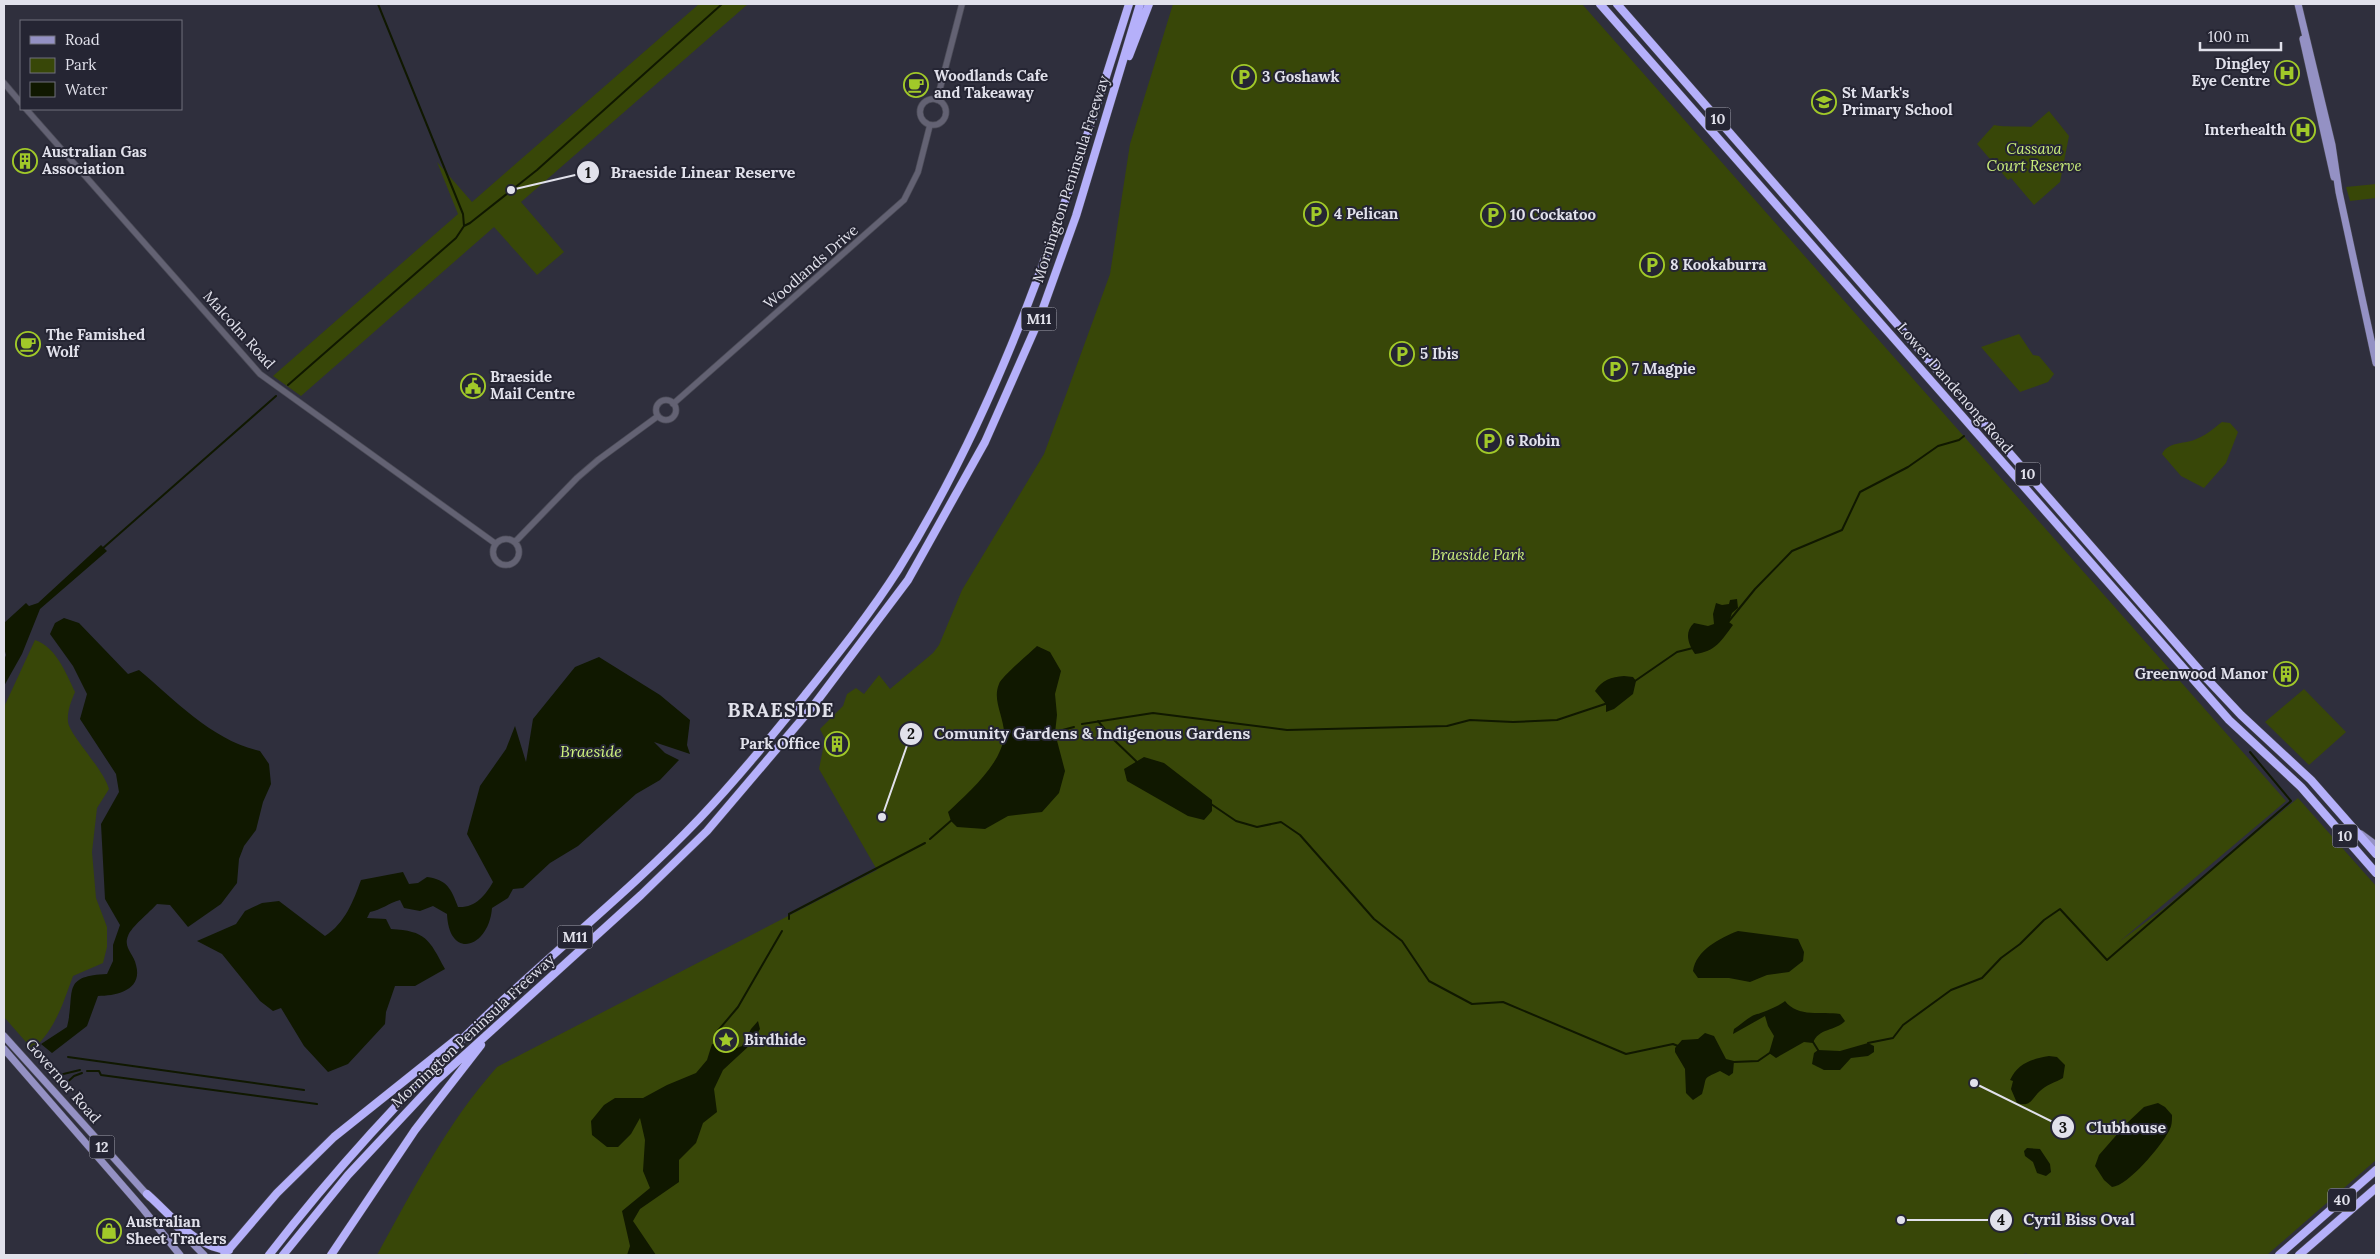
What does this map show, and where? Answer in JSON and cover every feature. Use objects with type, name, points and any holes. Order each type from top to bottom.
[{"type":"highway","points":[[1112,58],[1124,4]]},
{"type":"highway","name":"Mornington Peninsula Freeway","points":[[269,1255],[364,1140],[483,1019],[638,881],[701,817],[760,750],[849,640],[896,573],[928,519],[986,404],[1026,313],[1049,251],[1129,4]]},
{"type":"highway","name":"Mornington Peninsula Freeway","points":[[283,1255],[326,1200],[369,1151],[437,1080],[641,895],[707,831],[814,705],[883,614],[912,572],[985,442],[1038,322],[1062,256],[1140,4]]},
{"type":"highway","points":[[1062,256],[1079,213],[1129,57],[1149,4]]},
{"type":"highway","name":"Lower Dandenong Road","points":[[1600,4],[2222,712],[2247,738],[2292,778],[2376,872]]},
{"type":"highway","name":"Lower Dandenong Road","points":[[1617,4],[2208,680],[2241,715],[2304,773],[2376,854]]},
{"type":"highway","points":[[146,1194],[198,1240],[226,1253],[277,1193],[334,1137],[483,1019]]},
{"type":"highway","points":[[331,1255],[415,1130],[492,1029]]},
{"type":"highway","name":"40","points":[[2278,1255],[2376,1170]]},
{"type":"highway","name":"40","points":[[2299,1255],[2376,1188]]},
{"type":"main road","points":[[2298,4],[2315,100],[2331,168],[2339,192],[2376,363]]},
{"type":"main road","points":[[2357,831],[2376,845]]},
{"type":"main road","name":"Governor Road","points":[[4,1036],[146,1194],[204,1255]]},
{"type":"main road","name":"Governor Road","points":[[4,1049],[143,1209],[180,1255]]},
{"type":"street","points":[[937,100],[962,4]]},
{"type":"street","points":[[4,83],[20,102]]},
{"type":"street","points":[[928,100],[937,100],[946,108],[946,116],[938,125],[930,125],[924,121],[920,110],[928,100]]},
{"type":"street","name":"Malcolm Road","points":[[27,110],[234,345],[271,384],[295,399],[496,544]]},
{"type":"street","name":"Woodlands Drive","points":[[673,404],[899,206],[912,186],[918,172],[930,125]]},
{"type":"street","points":[[667,401],[673,404],[675,410],[672,417],[666,420],[658,416],[656,408],[659,403],[667,401]]},
{"type":"street","points":[[515,542],[584,472],[658,416]]},
{"type":"street","points":[[504,538],[515,542],[519,555],[515,562],[507,565],[499,563],[494,557],[493,549],[496,544],[504,538]]},
{"type":"green space","points":[[699,4],[748,4],[521,202],[564,252],[537,275],[494,227],[301,396],[273,376],[458,214],[437,162],[472,202]]},
{"type":"green space","name":"Braeside Park","points":[[1173,4],[1582,4],[2286,801],[2119,942],[2166,907],[2298,798],[2376,886],[2376,1160],[2267,1255],[2028,1255],[2026,1253],[2022,1255],[377,1255],[447,1134],[479,1088],[497,1067],[877,870],[819,769],[825,739],[820,729],[843,706],[847,694],[856,688],[864,694],[879,675],[890,689],[933,653],[939,645],[962,590],[1044,454],[1110,274],[1130,144]]},
{"type":"green space","name":"Cassava Court Reserve","points":[[2049,111],[2069,136],[2060,182],[2034,205],[2011,178],[2008,180],[1977,144],[1994,125],[2031,127]]},
{"type":"green space","points":[[2376,184],[2376,198],[2350,201],[2346,187]]},
{"type":"green space","points":[[2019,334],[2033,355],[2039,356],[2054,374],[2048,382],[2020,392],[1981,347]]},
{"type":"green space","points":[[2222,422],[2230,423],[2238,432],[2226,463],[2204,488],[2181,476],[2162,454],[2168,447],[2194,440]]},
{"type":"green space","points":[[35,640],[49,648],[68,677],[75,692],[68,714],[70,728],[106,781],[109,789],[97,808],[92,852],[96,898],[107,927],[107,947],[103,963],[73,976],[62,1007],[53,1024],[33,1050],[4,1017],[4,707]]},
{"type":"green space","points":[[2304,689],[2346,732],[2309,765],[2265,722]]},
{"type":"water","points":[[101,545],[107,551],[40,609],[22,654],[4,686],[4,660],[6,655],[4,648],[4,623],[26,603],[29,606],[38,603]]},
{"type":"water","points":[[1737,599],[1738,608],[1732,613],[1729,622],[1733,625],[1725,636],[1708,651],[1695,654],[1688,638],[1689,630],[1694,623],[1708,626],[1714,624],[1713,614],[1716,603],[1722,605],[1729,604],[1730,600]]},
{"type":"water","points":[[64,618],[79,623],[128,674],[139,670],[195,718],[211,729],[243,746],[260,751],[269,764],[271,784],[263,802],[256,830],[244,846],[239,859],[237,883],[221,904],[188,927],[170,905],[157,904],[128,936],[127,944],[135,961],[137,974],[132,986],[120,993],[98,996],[87,1026],[52,1053],[41,1044],[67,1027],[71,995],[76,982],[92,975],[107,974],[113,961],[113,945],[120,925],[105,899],[101,824],[119,792],[116,774],[80,719],[87,694],[73,666],[50,634],[55,623]]},
{"type":"water","points":[[1037,646],[1050,652],[1061,671],[1055,694],[1057,715],[1055,733],[1065,771],[1059,793],[1042,812],[1008,816],[985,829],[957,827],[951,821],[948,812],[984,776],[992,766],[1003,744],[1004,733],[997,696],[999,684]]},
{"type":"water","name":"Braeside","points":[[599,657],[660,695],[690,720],[687,745],[690,754],[654,742],[665,753],[679,760],[660,780],[636,794],[578,846],[550,863],[523,888],[513,889],[508,898],[492,908],[489,922],[484,932],[477,940],[469,944],[461,943],[454,939],[449,929],[447,914],[433,906],[420,911],[404,908],[400,900],[370,912],[367,918],[386,919],[391,929],[412,932],[425,938],[435,950],[445,969],[415,986],[395,986],[386,1012],[385,1024],[348,1064],[328,1072],[304,1046],[281,1008],[273,1011],[260,1001],[222,954],[197,941],[236,924],[245,911],[262,903],[279,901],[325,936],[343,918],[361,880],[403,872],[409,884],[418,883],[427,877],[444,883],[453,895],[458,907],[470,905],[479,900],[493,882],[467,834],[480,786],[506,749],[515,726],[526,762],[533,719],[575,667]]},
{"type":"water","points":[[1624,676],[1633,677],[1636,681],[1633,694],[1614,709],[1606,712],[1606,704],[1595,691],[1607,680]]},
{"type":"water","points":[[1144,757],[1164,763],[1212,800],[1212,811],[1204,820],[1188,816],[1127,781],[1124,769]]},
{"type":"water","points":[[1738,931],[1798,939],[1804,952],[1803,961],[1789,972],[1767,975],[1750,982],[1729,978],[1698,978],[1693,971],[1695,964],[1704,951],[1717,941]]},
{"type":"water","points":[[1785,1001],[1790,1006],[1803,1012],[1840,1014],[1845,1021],[1837,1027],[1823,1032],[1815,1038],[1813,1043],[1804,1042],[1776,1058],[1769,1053],[1774,1036],[1765,1016],[1733,1034],[1734,1029],[1751,1017]]},
{"type":"water","points":[[758,1021],[760,1029],[750,1045],[723,1070],[714,1089],[717,1112],[703,1123],[696,1143],[679,1160],[679,1182],[640,1209],[633,1221],[656,1255],[627,1255],[630,1246],[622,1211],[650,1188],[643,1171],[645,1140],[640,1118],[631,1134],[618,1147],[607,1147],[592,1135],[591,1121],[604,1105],[615,1098],[643,1098],[667,1085],[696,1073],[707,1060],[712,1044],[724,1043],[734,1049],[742,1046],[751,1029]]},
{"type":"water","points":[[1705,1033],[1714,1036],[1726,1059],[1734,1061],[1733,1073],[1729,1076],[1720,1071],[1708,1077],[1702,1094],[1693,1100],[1686,1093],[1685,1069],[1675,1052],[1675,1048],[1682,1040],[1698,1039]]},
{"type":"water","points":[[1868,1043],[1874,1046],[1874,1052],[1868,1056],[1851,1058],[1840,1070],[1824,1070],[1812,1064],[1814,1053],[1818,1050],[1840,1051]]},
{"type":"water","points":[[2049,1056],[2057,1057],[2065,1065],[2063,1078],[2042,1089],[2031,1102],[2025,1104],[2017,1103],[2011,1089],[2013,1081],[2010,1080],[2013,1074],[2026,1063]]},
{"type":"water","points":[[2158,1103],[2165,1107],[2172,1115],[2169,1131],[2152,1155],[2135,1173],[2119,1185],[2112,1187],[2104,1180],[2095,1166],[2099,1155],[2144,1107]]},
{"type":"water","points":[[2027,1148],[2040,1149],[2050,1164],[2051,1172],[2046,1176],[2037,1173],[2033,1162],[2025,1156],[2024,1151]]},
{"type":"waterway","points":[[288,385],[456,238],[464,226],[463,214],[378,4]]},
{"type":"waterway","points":[[464,226],[537,170],[722,4]]},
{"type":"waterway","points":[[102,549],[276,396]]},
{"type":"waterway","points":[[1729,621],[1755,589],[1792,551],[1842,530],[1860,492],[1908,467],[1938,446],[1959,440],[1964,436]]},
{"type":"waterway","points":[[1635,681],[1677,652],[1693,648]]},
{"type":"waterway","points":[[1082,724],[1153,713],[1287,730],[1447,726],[1470,720],[1513,722],[1557,720],[1608,703]]},
{"type":"waterway","points":[[1098,721],[1112,738],[1137,762]]},
{"type":"waterway","points":[[1055,732],[1074,727]]},
{"type":"waterway","points":[[1868,1043],[1893,1038],[1903,1025],[1951,990],[1982,978],[2001,958],[2020,944],[2044,920],[2060,909],[2107,960],[2291,801],[2250,752]]},
{"type":"waterway","points":[[1211,804],[1236,821],[1257,827],[1281,822],[1300,835],[1374,919],[1402,941],[1429,981],[1472,1004],[1503,1002],[1626,1054],[1673,1044],[1678,1046]]},
{"type":"waterway","points":[[930,839],[953,819]]},
{"type":"waterway","points":[[789,919],[789,914],[925,843]]},
{"type":"waterway","points":[[715,1044],[716,1033],[738,1007],[782,931]]},
{"type":"waterway","points":[[1813,1042],[1818,1050]]},
{"type":"waterway","points":[[1734,1062],[1758,1061],[1771,1052]]},
{"type":"waterway","points":[[68,1057],[304,1090]]},
{"type":"waterway","points":[[55,1076],[80,1070]]},
{"type":"waterway","points":[[87,1071],[99,1071],[101,1075],[317,1104]]},
{"type":"waterway","points":[[63,1086],[74,1076],[82,1073]]},
{"type":"place","name":"Dingley Eye Centre","points":[[2287,73]]},
{"type":"place","name":"3 Goshawk","points":[[1244,77]]},
{"type":"place","name":"Woodlands Cafe and Takeaway","points":[[916,85]]},
{"type":"place","name":"St Mark's Primary School","points":[[1824,102]]},
{"type":"place","name":"Interhealth","points":[[2303,130]]},
{"type":"place","name":"Australian Gas Association","points":[[25,161]]},
{"type":"place","name":"Braeside Linear Reserve","points":[[511,190]]},
{"type":"place","name":"4 Pelican","points":[[1316,214]]},
{"type":"place","name":"10 Cockatoo","points":[[1493,215]]},
{"type":"place","name":"8 Kookaburra","points":[[1652,265]]},
{"type":"place","name":"The Famished Wolf","points":[[28,344]]},
{"type":"place","name":"5 Ibis","points":[[1402,354]]},
{"type":"place","name":"7 Magpie","points":[[1615,369]]},
{"type":"place","name":"Braeside Mail Centre","points":[[473,386]]},
{"type":"place","name":"6 Robin","points":[[1489,441]]},
{"type":"place","name":"Greenwood Manor","points":[[2286,674]]},
{"type":"place","name":"Park Office","points":[[837,744]]},
{"type":"place","name":"Comunity Gardens & Indigenous Gardens","points":[[882,817]]},
{"type":"place","name":"Birdhide","points":[[726,1040]]},
{"type":"place","name":"Clubhouse","points":[[1974,1083]]},
{"type":"place","name":"Cyril Biss Oval","points":[[1901,1220]]},
{"type":"place","name":"Australian Sheet Traders","points":[[109,1231]]},
{"type":"district","name":"BRAESIDE","points":[[781,710]]}]
